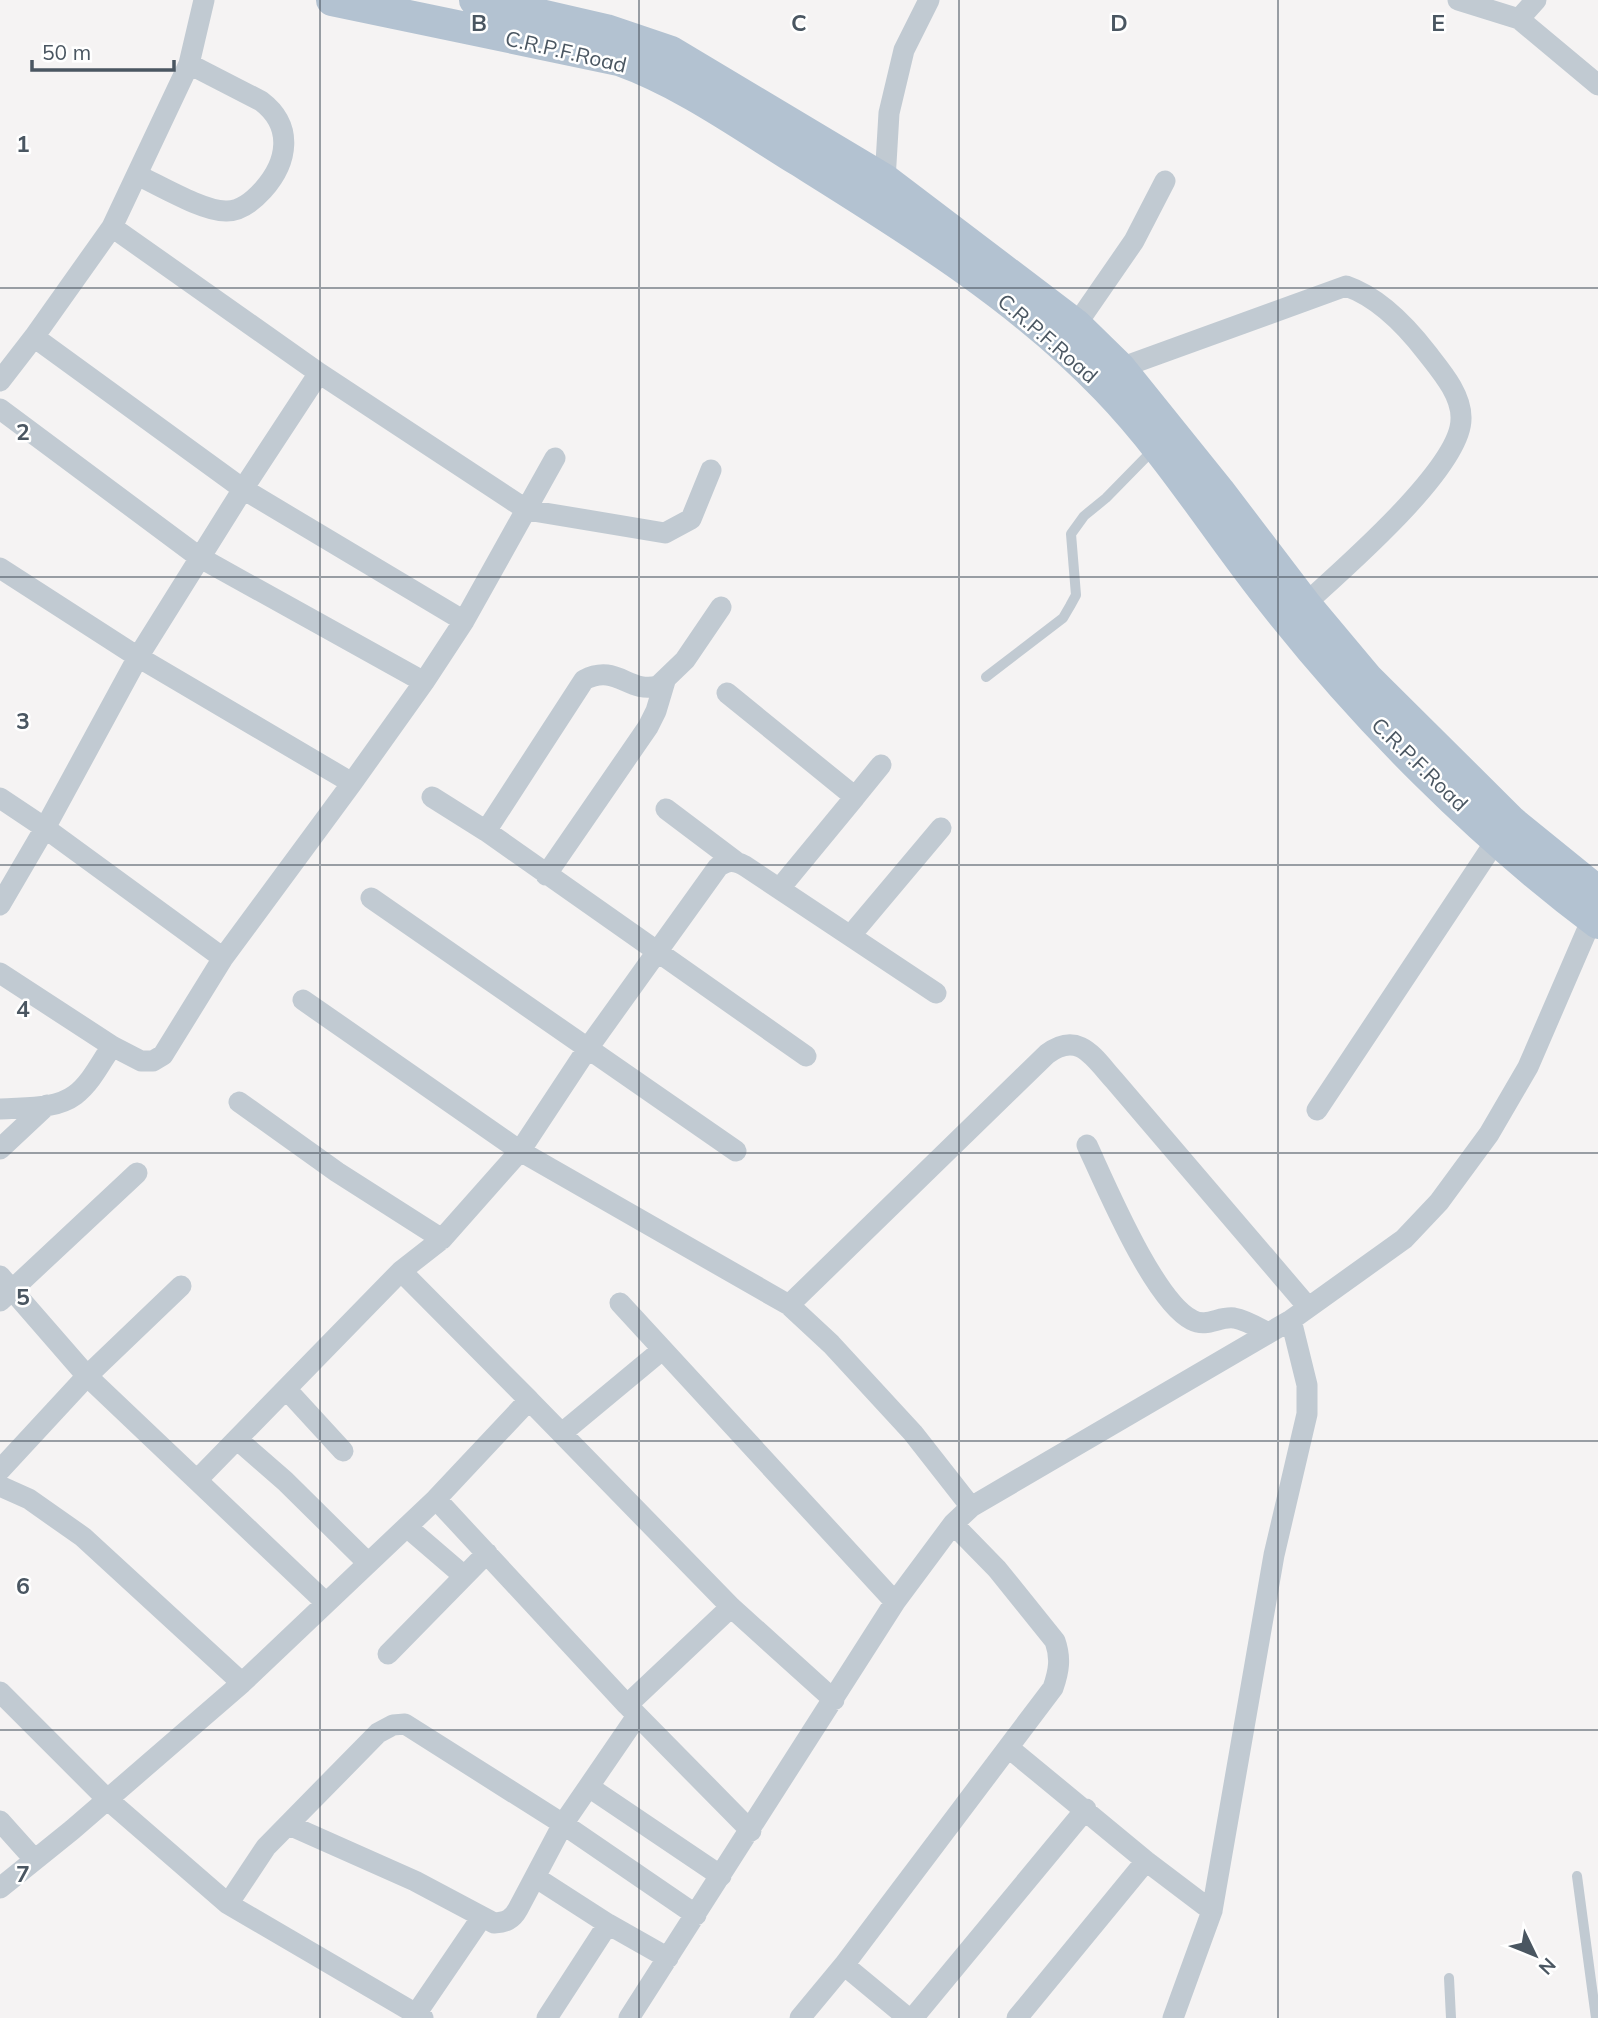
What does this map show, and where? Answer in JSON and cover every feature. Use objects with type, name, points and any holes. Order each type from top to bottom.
[{"type":"main road","name":"C.R.P.F.Road","points":[[332,0],[375,4],[619,60],[666,80],[904,228],[1009,302],[1056,340],[1105,387],[1156,447],[1274,603],[1338,681],[1398,745],[1545,882],[1596,911]]},
{"type":"main road","name":"C.R.P.F.Road","points":[[475,0],[519,5],[671,52],[885,180],[1076,325],[1120,368],[1305,604],[1367,678],[1512,822],[1596,911]]},
{"type":"street","points":[[1,377],[34,337],[112,227],[189,64],[204,0]]},
{"type":"street","points":[[885,180],[889,113],[904,50],[929,0]]},
{"type":"street","points":[[1458,0],[1519,19],[1598,85]]},
{"type":"street","points":[[1519,19],[1536,0]]},
{"type":"street","points":[[137,175],[210,209],[228,211],[248,205],[274,178],[282,163],[282,129],[271,108],[189,64]]},
{"type":"street","points":[[1076,325],[1134,241],[1165,181]]},
{"type":"street","points":[[112,227],[319,373],[527,510],[665,533],[691,519],[712,470]]},
{"type":"street","points":[[1120,368],[1346,286],[1371,298],[1418,342],[1451,387],[1462,417],[1460,430],[1450,450],[1413,500],[1305,604]]},
{"type":"street","points":[[34,337],[243,489],[464,621]]},
{"type":"street","points":[[0,905],[138,656],[319,373]]},
{"type":"street","points":[[0,410],[199,557],[424,682]]},
{"type":"street","points":[[0,973],[112,1046],[141,1061],[153,1060],[163,1055],[223,958],[424,682],[464,621],[555,458]]},
{"type":"street","points":[[0,568],[138,656],[352,783]]},
{"type":"street","points":[[486,831],[584,680],[594,675],[606,674],[639,687],[650,688],[665,681],[685,660],[721,607]]},
{"type":"street","points":[[546,875],[648,727],[665,681]]},
{"type":"street","points":[[727,693],[855,797]]},
{"type":"street","points":[[780,888],[881,765]]},
{"type":"street","points":[[432,797],[486,831],[806,1056]]},
{"type":"street","points":[[0,798],[223,958]]},
{"type":"street","points":[[666,808],[735,861],[780,888],[936,993]]},
{"type":"street","points":[[851,935],[942,828]]},
{"type":"street","points":[[1317,1110],[1497,839]]},
{"type":"street","points":[[198,1479],[401,1271],[442,1240],[520,1151],[588,1048],[718,867],[735,861]]},
{"type":"street","points":[[371,898],[736,1151]]},
{"type":"street","points":[[629,2018],[895,1602],[953,1524],[971,1507],[1268,1333],[1404,1239],[1439,1202],[1489,1134],[1528,1067],[1596,911]]},
{"type":"street","points":[[303,1000],[520,1151],[789,1305],[831,1344],[913,1433],[971,1507]]},
{"type":"street","points":[[789,1305],[1047,1054],[1059,1045],[1071,1044],[1080,1046],[1115,1080],[1299,1313],[1307,1385],[1307,1414],[1274,1555],[1212,1911],[1173,2018]]},
{"type":"street","points":[[0,1109],[47,1105],[76,1095],[88,1083],[112,1046]]},
{"type":"street","points":[[239,1102],[337,1172],[442,1240]]},
{"type":"street","points":[[0,1149],[47,1105]]},
{"type":"street","points":[[1087,1145],[1132,1241],[1167,1297],[1180,1311],[1200,1323],[1231,1317],[1244,1320],[1268,1333]]},
{"type":"street","points":[[136,1173],[4,1288],[86,1376],[326,1602]]},
{"type":"street","points":[[401,1271],[731,1607],[834,1700]]},
{"type":"street","points":[[0,1470],[86,1376],[181,1286]]},
{"type":"street","points":[[620,1303],[895,1602]]},
{"type":"street","points":[[562,1433],[662,1350]]},
{"type":"street","points":[[287,1390],[343,1451]]},
{"type":"street","points":[[0,1888],[242,1684],[436,1499],[529,1399]]},
{"type":"street","points":[[237,1440],[285,1481],[369,1563]]},
{"type":"street","points":[[0,1486],[29,1499],[83,1537],[242,1684]]},
{"type":"street","points":[[436,1499],[632,1711],[751,1830]]},
{"type":"street","points":[[800,2018],[844,1965],[1009,1748],[1053,1688],[1059,1672],[1059,1652],[1055,1641],[997,1569],[953,1524]]},
{"type":"street","points":[[407,1527],[464,1576]]},
{"type":"street","points":[[388,1654],[487,1553]]},
{"type":"street","points":[[289,1825],[415,1881],[494,1923],[505,1922],[513,1918],[563,1824],[589,1787],[632,1711],[731,1607]]},
{"type":"street","points":[[0,1692],[107,1799],[228,1904],[419,2016],[482,1917]]},
{"type":"street","points":[[228,1904],[267,1847],[378,1733],[393,1725],[405,1724],[563,1824],[696,1915]]},
{"type":"street","points":[[1009,1748],[1146,1861],[1212,1911]]},
{"type":"street","points":[[589,1787],[721,1876]]},
{"type":"street","points":[[913,2018],[1086,1809]]},
{"type":"street","points":[[0,1821],[34,1859]]},
{"type":"street","points":[[1017,2018],[1146,1861]]},
{"type":"street","points":[[535,1877],[608,1924],[668,1958]]},
{"type":"street","points":[[547,2018],[608,1924]]},
{"type":"street","points":[[844,1965],[908,2018]]},
{"type":"lane","points":[[986,677],[1063,618],[1076,594],[1072,534],[1084,516],[1106,498],[1156,447]]},
{"type":"lane","points":[[1577,1877],[1596,2018]]},
{"type":"lane","points":[[1449,1978],[1451,2018]]}]
